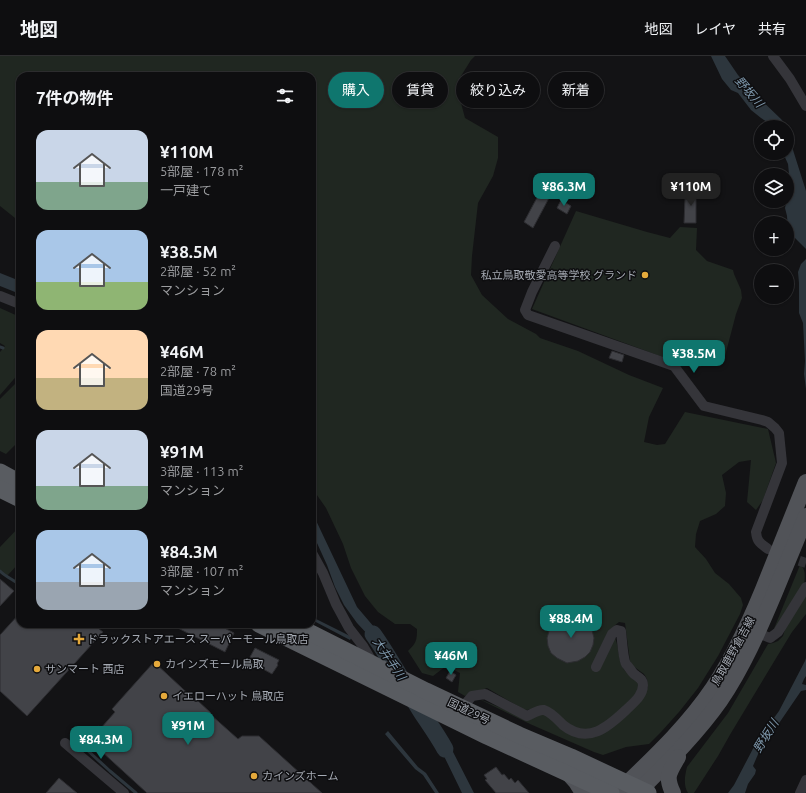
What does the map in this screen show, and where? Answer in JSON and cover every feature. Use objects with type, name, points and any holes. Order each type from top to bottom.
[{"type":"highway","points":[[0,472],[16,481]]},
{"type":"highway","points":[[0,488],[16,497]]},
{"type":"highway","name":"国道29号","points":[[267,628],[434,711],[611,793]]},
{"type":"highway","name":"国道29号","points":[[301,628],[420,688],[519,735],[571,757],[634,790]]},
{"type":"main road","name":"鳥取鹿野倉吉線","points":[[634,790],[687,742],[704,723],[741,667],[758,633],[790,540],[806,482]]},
{"type":"main road","name":"鳥取鹿野倉吉線","points":[[634,790],[658,754],[705,700],[722,675],[734,654],[790,540],[806,516]]},
{"type":"main road","points":[[673,793],[668,776],[687,742]]},
{"type":"main road","points":[[568,773],[583,793]]},
{"type":"street","points":[[773,56],[790,78],[806,106]]},
{"type":"street","points":[[555,246],[532,292],[525,310],[528,315],[674,366],[704,406],[768,422],[779,433],[782,463],[756,532],[756,539],[768,549]]},
{"type":"street","points":[[0,296],[16,302]]},
{"type":"street","points":[[316,560],[349,628],[378,667]]},
{"type":"street","points":[[758,633],[770,638],[778,632],[806,587]]},
{"type":"street","points":[[462,708],[472,696],[485,694],[527,716],[537,711],[543,710],[549,712],[571,731],[588,734],[603,729],[612,723],[638,699],[642,692],[643,683],[625,662],[620,631],[617,630],[612,634],[596,667]]},
{"type":"street","points":[[65,743],[124,793]]},
{"type":"street","points":[[800,793],[806,780]]},
{"type":"shaded area","points":[[0,56],[475,56],[464,72],[456,72],[456,108],[462,108],[465,118],[498,137],[498,158],[493,176],[478,203],[472,256],[471,275],[482,295],[508,319],[536,334],[540,338],[578,351],[629,375],[663,388],[649,417],[644,442],[657,445],[665,444],[685,412],[768,429],[776,463],[763,500],[756,510],[747,502],[751,460],[739,462],[722,475],[726,493],[725,506],[716,514],[700,521],[696,534],[695,547],[706,559],[715,573],[729,584],[741,598],[743,605],[740,614],[718,656],[698,688],[679,712],[649,744],[626,747],[603,755],[530,724],[477,698],[530,720],[540,713],[576,729],[540,707],[527,710],[523,709],[487,688],[465,696],[458,692],[460,673],[446,666],[433,676],[422,673],[408,651],[416,642],[417,629],[410,624],[395,624],[378,612],[365,596],[351,568],[343,544],[326,508],[316,494],[316,72],[16,72],[16,219],[0,206]],"holes":[[[619,622],[625,623],[630,661],[633,666],[644,674],[647,679],[648,688],[594,737],[576,729],[593,729],[608,722],[639,691],[638,683],[625,671],[622,666],[614,635],[607,635]]]},
{"type":"shaded area","name":"私立鳥取敬愛高等学校 グランド","points":[[576,211],[670,238],[680,227],[697,228],[696,250],[707,261],[733,270],[741,290],[742,298],[736,314],[725,356],[719,360],[699,367],[679,363],[532,309]]},
{"type":"shaded area","points":[[0,308],[16,315],[16,377],[0,395],[0,352],[5,346],[0,343]]},
{"type":"shaded area","points":[[16,383],[16,444],[6,454],[0,451],[0,399]]},
{"type":"shaded area","points":[[16,530],[16,566],[6,577],[0,573],[0,547]]},
{"type":"shaded area","points":[[800,565],[803,568],[805,576],[804,585],[773,631]]},
{"type":"shaded area","points":[[806,593],[806,614],[792,632],[718,756],[694,793],[688,793],[685,783],[687,767],[728,713],[768,644],[778,641],[783,636],[786,626]]},
{"type":"water","name":"野坂川","points":[[711,56],[725,56],[738,75],[754,93],[782,120],[764,120],[761,118],[751,110],[738,93],[731,90],[722,79]]},
{"type":"water","points":[[794,153],[806,191],[806,249],[794,237],[794,216],[787,216],[785,208],[794,208],[794,168],[788,168],[786,160],[794,160]]},
{"type":"water","points":[[806,259],[806,389],[804,374],[805,361],[803,323],[799,313],[798,272],[801,264]]},
{"type":"water","points":[[0,273],[16,279],[16,292],[0,286]]},
{"type":"water","points":[[316,520],[357,607],[380,634],[391,652],[380,653],[371,638],[357,623],[344,605],[335,587],[316,541]]},
{"type":"water","points":[[316,619],[352,637],[350,640],[316,622]]},
{"type":"water","name":"野坂川","points":[[806,658],[806,676],[802,684],[806,685],[806,690],[801,691],[759,752],[753,766],[756,770],[755,774],[748,784],[745,793],[728,793],[734,785],[757,741],[779,711]]},
{"type":"water","points":[[439,728],[474,793],[462,793],[443,754],[428,729]]},
{"type":"water","points":[[388,731],[418,767],[426,773],[439,793],[435,793],[423,775],[415,769],[385,734]]},
{"type":"building","points":[[689,188],[696,188],[696,223],[684,223],[685,199],[689,199]]},
{"type":"building","points":[[540,192],[549,198],[533,228],[524,222]]},
{"type":"building","points":[[561,200],[571,206],[567,214],[557,208]]},
{"type":"building","points":[[612,351],[624,355],[622,362],[609,358]]},
{"type":"building","points":[[0,579],[14,591],[0,606]]},
{"type":"building","points":[[574,615],[582,618],[588,623],[594,638],[593,645],[590,652],[585,657],[578,661],[567,663],[551,653],[547,638],[553,624],[559,618]]},
{"type":"building","points":[[16,617],[16,628],[100,628],[99,629],[103,632],[27,716],[0,691],[0,635]]},
{"type":"building","points":[[178,628],[225,628],[234,633],[225,652]]},
{"type":"building","points":[[255,648],[279,660],[278,665],[272,674],[252,662],[254,659],[250,657]]},
{"type":"building","points":[[154,662],[238,739],[242,736],[259,736],[322,793],[147,793],[89,740],[90,739],[88,737],[98,726],[101,728],[115,712],[112,709]]},
{"type":"building","points":[[450,671],[456,675],[452,682],[446,678]]},
{"type":"building","points":[[496,767],[502,775],[504,774],[509,780],[511,778],[515,783],[518,780],[529,793],[496,793],[485,780],[487,779],[484,775]]},
{"type":"building","points":[[59,778],[77,793],[46,793]]},
{"type":"waterway","points":[[0,571],[16,582]]},
{"type":"waterway","name":"大井手川","points":[[373,634],[445,749]]},
{"type":"waterway","points":[[73,737],[136,793]]},
{"type":"tunnel","points":[[785,556],[806,563]]},
{"type":"place","name":"私立鳥取敬愛高等学校 グランド","points":[[645,275]]},
{"type":"place","name":"ドラックストアエース スーパーモール鳥取店","points":[[79,639]]},
{"type":"place","name":"カインズモール鳥取","points":[[157,664]]},
{"type":"place","name":"サンマート 西店","points":[[37,669]]},
{"type":"place","name":"イエローハット 鳥取店","points":[[164,696]]},
{"type":"place","name":"カインズホーム","points":[[254,776]]}]
